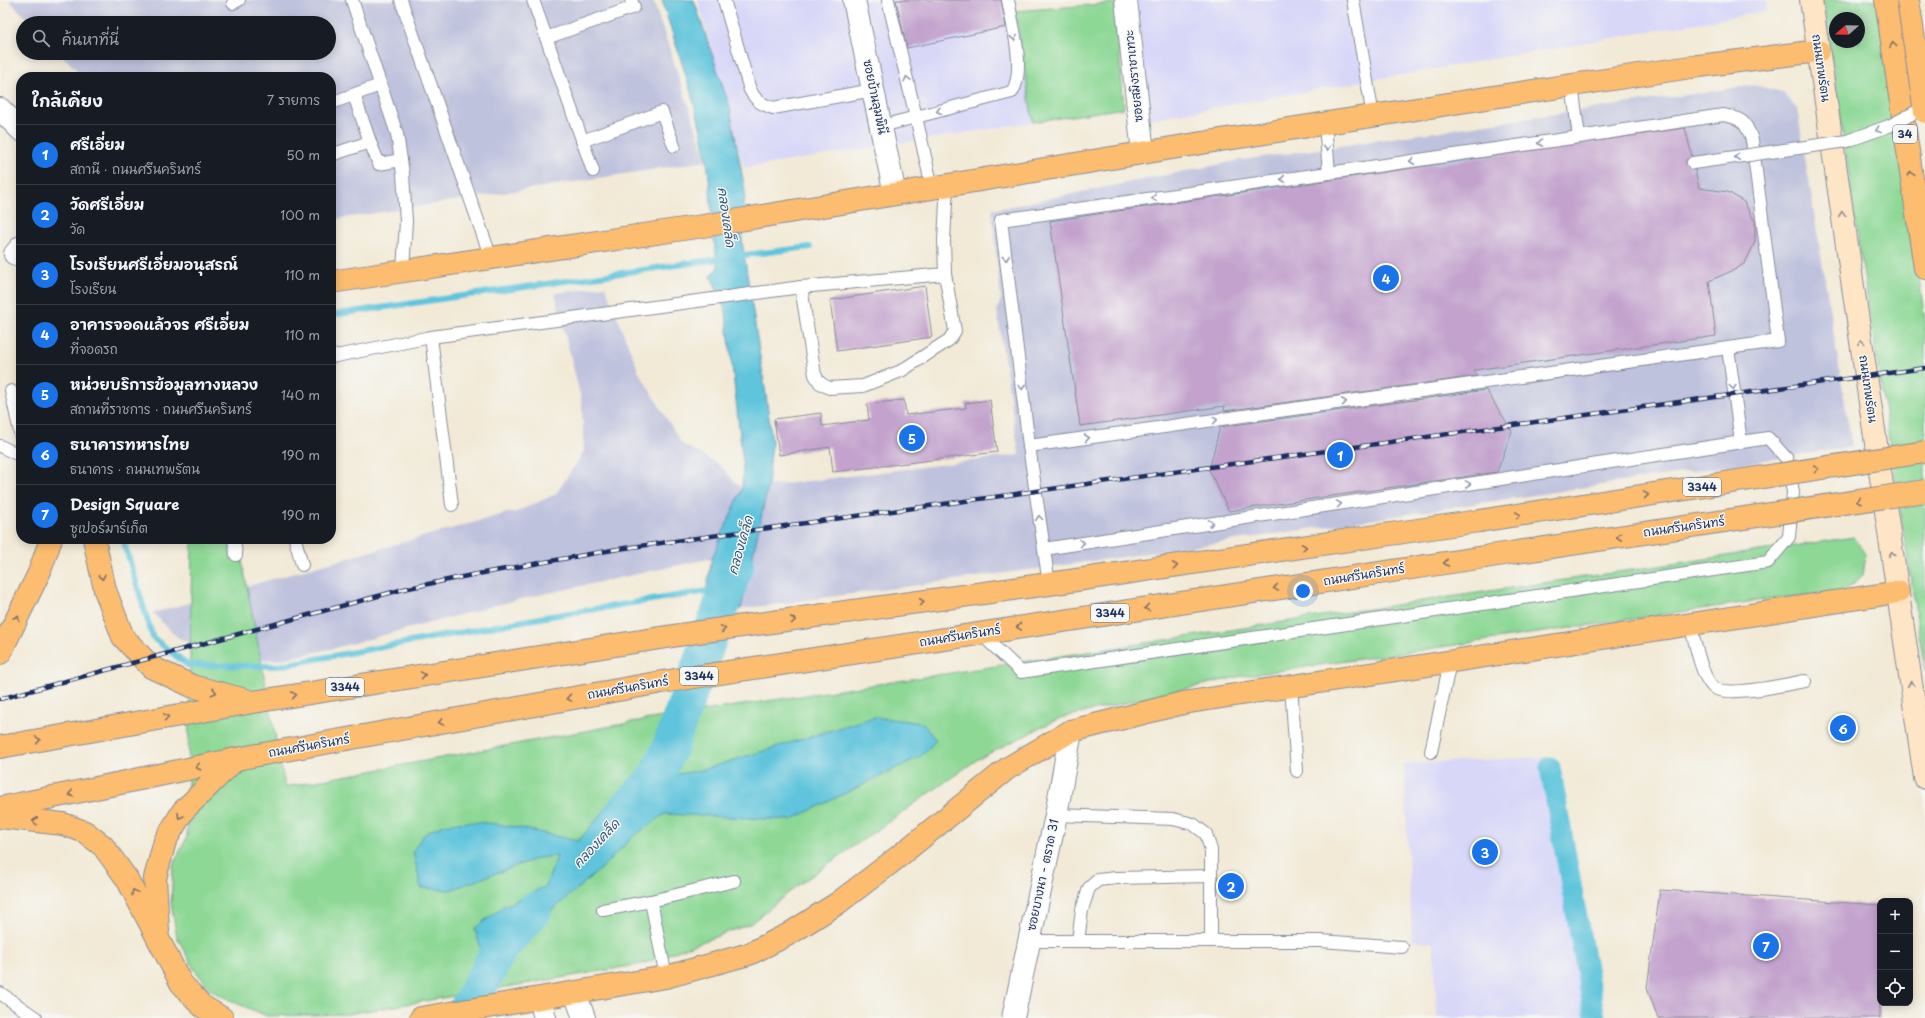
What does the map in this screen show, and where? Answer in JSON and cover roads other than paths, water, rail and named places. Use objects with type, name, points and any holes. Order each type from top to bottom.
[{"type":"main road","name":"ถนนเทพรัตน","points":[[1811,0],[1925,778]]},
{"type":"main road","name":"34","points":[[1886,0],[1925,268]]},
{"type":"main road","points":[[1908,0],[1925,112]]},
{"type":"main road","points":[[336,281],[703,226],[1143,152],[1572,85],[1691,67],[1818,51]]},
{"type":"main road","name":"3344","points":[[0,747],[253,702],[692,633],[1048,584],[1479,521],[1925,452]]},
{"type":"main road","name":"ถนนศรีนครินทร์","points":[[0,808],[236,759],[662,682],[1925,491]]},
{"type":"main road","points":[[0,653],[39,573],[49,544]]},
{"type":"main road","points":[[95,544],[105,590],[123,637],[151,667],[192,686],[253,702]]},
{"type":"main road","points":[[423,1018],[490,1006],[542,1008],[575,993],[666,977],[749,954],[789,934],[838,903],[893,861],[1008,768],[1071,731],[1183,703],[1898,592]]},
{"type":"main road","points":[[159,938],[155,878],[165,841],[183,811],[236,759]]},
{"type":"main road","points":[[0,816],[63,824],[85,832],[103,846],[127,879],[159,938],[181,983],[202,1006],[222,1018]]},
{"type":"street","name":"ซอยบ้านลุมพินี","points":[[854,0],[882,126],[895,194]]},
{"type":"street","name":"ซอยสมิงราชาเทวะ","points":[[1126,0],[1143,152]]},
{"type":"street","points":[[0,109],[16,125]]},
{"type":"street","name":"ซอยบางนา - ตราด 31","points":[[1012,1018],[1056,815],[1071,731]]},
{"type":"street","points":[[575,993],[584,1018]]},
{"type":"lane","points":[[352,0],[397,134],[401,160],[406,221],[403,271]]},
{"type":"lane","points":[[401,0],[491,258]]},
{"type":"lane","points":[[533,0],[593,170]]},
{"type":"lane","points":[[546,38],[634,7],[631,0]]},
{"type":"lane","points":[[724,0],[750,90],[755,100],[763,105],[772,108],[874,90]]},
{"type":"lane","points":[[801,287],[815,376],[820,383],[829,388],[840,389],[863,386],[901,370],[949,340],[954,331],[946,274],[940,186],[916,117],[888,0]]},
{"type":"lane","points":[[882,126],[1012,92],[1018,71],[1008,0]]},
{"type":"lane","points":[[1353,0],[1373,116]]},
{"type":"lane","points":[[336,101],[380,85]]},
{"type":"lane","points":[[1572,85],[1579,137]]},
{"type":"lane","points":[[354,95],[379,164],[401,160]]},
{"type":"lane","points":[[1693,163],[1847,141],[1889,126],[1925,107]]},
{"type":"lane","points":[[582,141],[662,112],[674,146]]},
{"type":"lane","points":[[1029,446],[1778,341],[1752,140],[1748,127],[1738,118],[1723,115],[1001,220],[1029,446],[1048,584]]},
{"type":"lane","points":[[1325,124],[1329,173]]},
{"type":"lane","points":[[336,153],[370,142]]},
{"type":"lane","points":[[336,356],[431,337],[711,299],[801,287],[946,274]]},
{"type":"lane","points":[[431,337],[452,505]]},
{"type":"lane","points":[[1728,348],[1741,442]]},
{"type":"lane","points":[[11,391],[16,414]]},
{"type":"lane","points":[[980,633],[1021,672],[1768,562],[1789,537],[1793,492],[1787,459],[1768,438],[1044,549]]},
{"type":"lane","points":[[0,446],[16,454]]},
{"type":"lane","points":[[235,544],[236,555]]},
{"type":"lane","points":[[297,544],[302,565]]},
{"type":"lane","points":[[1690,625],[1706,677],[1713,688],[1726,692],[1806,681]]},
{"type":"lane","points":[[1431,752],[1450,662]]},
{"type":"lane","points":[[1291,686],[1297,771]]},
{"type":"lane","points":[[1056,815],[1173,819],[1193,824],[1206,834],[1212,850],[1210,941]]},
{"type":"lane","points":[[1078,941],[1082,910],[1089,888],[1098,880],[1116,878],[1211,876]]},
{"type":"lane","points":[[603,910],[651,901],[734,881]]},
{"type":"lane","points":[[651,901],[666,977]]},
{"type":"lane","points":[[1029,941],[1321,941],[1402,947]]},
{"type":"lane","points":[[0,993],[36,1018]]},
{"type":"water","points":[[662,0],[694,0],[730,108],[745,191],[742,241],[772,441],[768,486],[741,609],[703,612],[712,558],[742,489],[743,463],[726,312],[711,276],[718,267],[714,241],[707,161],[699,121]]},
{"type":"water","points":[[874,717],[922,723],[936,740],[921,756],[791,820],[665,814],[635,835],[596,873],[515,941],[482,954],[475,928],[504,906],[546,886],[557,856],[538,858],[450,890],[421,888],[413,851],[426,833],[444,825],[481,823],[502,825],[578,841],[628,784],[705,769]]},
{"type":"waterway","points":[[736,256],[810,247]]},
{"type":"waterway","points":[[336,314],[725,258]]},
{"type":"waterway","points":[[125,544],[153,638],[188,665],[278,666],[551,616],[714,590]]},
{"type":"waterway","name":"คลองเคล็ด","points":[[621,815],[655,778],[668,752],[736,565]]},
{"type":"waterway","points":[[1550,767],[1595,1018]]},
{"type":"waterway","name":"คลองเคล็ด","points":[[462,1018],[501,947],[534,910]]},
{"type":"railway","points":[[0,699],[404,589],[472,575],[618,549],[1925,368]]},
{"type":"place","name":"อาคารจอดแล้วจร ศรีเอี่ยม","points":[[1386,278]]},
{"type":"place","name":"หน่วยบริการข้อมูลทางหลวง","points":[[912,438]]},
{"type":"place","name":"ศรีเอี่ยม","points":[[1340,455]]},
{"type":"place","name":"ธนาคารทหารไทย","points":[[1843,728]]},
{"type":"place","name":"โรงเรียนศรีเอี่ยมอนุสรณ์","points":[[1485,852]]},
{"type":"place","name":"วัดศรีเอี่ยม","points":[[1231,886]]},
{"type":"place","name":"Design Square","points":[[1766,946]]}]
